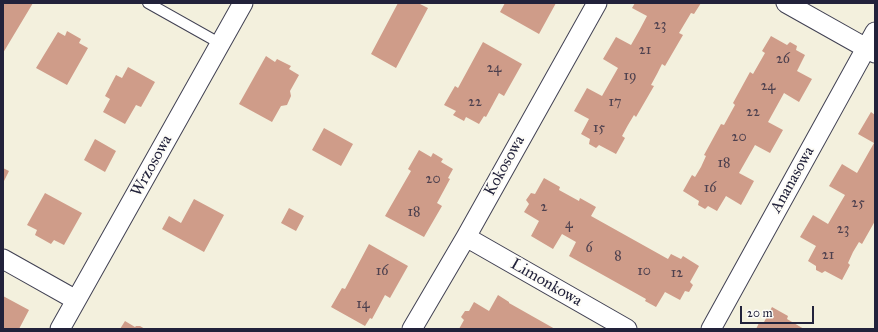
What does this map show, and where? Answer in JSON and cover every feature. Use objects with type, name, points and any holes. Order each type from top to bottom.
[{"type":"street","name":"Wrzosowa","points":[[60,329],[243,3]]},
{"type":"street","name":"Kokosowa","points":[[412,329],[466,237],[597,3]]},
{"type":"street","points":[[786,3],[872,44]]},
{"type":"street","name":"Ananasowa","points":[[711,329],[872,44]]},
{"type":"street","name":"Limonkowa","points":[[466,237],[627,329]]},
{"type":"street","points":[[3,259],[76,300]]},
{"type":"lane","points":[[148,3],[221,44]]},
{"type":"building","points":[[3,3],[33,3],[3,53]]},
{"type":"building","points":[[398,3],[418,3],[428,8],[396,68],[371,54]]},
{"type":"building","points":[[505,3],[556,3],[539,34],[500,12]]},
{"type":"building","points":[[635,3],[701,3],[694,14],[691,13],[679,33],[683,35],[665,66],[662,64],[651,85],[654,86],[636,117],[634,115],[628,125],[622,136],[625,138],[616,154],[599,145],[596,148],[589,144],[590,139],[581,134],[589,119],[574,111],[587,88],[602,96],[618,68],[603,59],[616,37],[631,45],[639,31],[647,16],[632,8]]},
{"type":"building","points":[[67,31],[81,39],[79,43],[88,48],[67,85],[36,68],[58,32],[65,36]]},
{"type":"building","points":[[771,36],[787,45],[790,42],[797,46],[796,50],[805,55],[797,71],[812,79],[799,102],[784,93],[768,122],[783,130],[770,153],[755,145],[739,173],[754,181],[741,205],[726,196],[717,211],[708,206],[705,209],[698,205],[699,201],[683,191],[692,175],[695,177],[701,167],[706,156],[704,155],[721,124],[724,125],[735,105],[733,103],[750,72],[753,74],[765,53],[762,51]]},
{"type":"building","points":[[483,42],[522,64],[504,96],[499,93],[486,117],[484,116],[479,124],[466,117],[464,121],[453,115],[456,111],[444,105],[455,86],[458,88]]},
{"type":"building","points":[[266,56],[275,62],[277,59],[291,66],[289,69],[299,75],[290,91],[291,96],[287,105],[281,106],[272,122],[239,104]]},
{"type":"building","points":[[128,67],[155,82],[141,107],[136,105],[125,124],[103,112],[110,99],[105,96],[116,75],[122,78]]},
{"type":"building","points":[[871,112],[875,115],[875,221],[862,244],[859,242],[853,252],[848,263],[850,265],[842,280],[825,271],[822,273],[816,270],[816,266],[808,261],[816,246],[800,237],[813,215],[828,224],[845,195],[829,186],[842,164],[857,173],[874,143],[858,134]]},
{"type":"building","points":[[324,128],[353,144],[341,166],[312,150]]},
{"type":"building","points":[[95,139],[116,151],[105,172],[84,160]]},
{"type":"building","points":[[419,150],[431,157],[433,153],[443,159],[441,162],[453,169],[448,178],[450,179],[437,203],[442,206],[424,237],[385,216],[411,171],[408,169]]},
{"type":"building","points":[[3,168],[9,171],[3,183]]},
{"type":"building","points":[[544,178],[560,187],[559,190],[579,201],[580,198],[596,207],[591,216],[668,259],[671,254],[681,259],[683,256],[699,266],[690,282],[693,285],[689,292],[685,291],[680,300],[665,292],[656,307],[645,301],[646,299],[569,256],[576,242],[562,234],[553,249],[531,236],[539,221],[524,212],[529,204],[526,200],[531,193],[535,194]]},
{"type":"building","points":[[45,193],[82,213],[64,245],[54,240],[51,244],[35,235],[37,230],[27,225]]},
{"type":"building","points":[[194,199],[224,215],[204,252],[162,229],[169,216],[181,223]]},
{"type":"building","points":[[289,208],[304,216],[296,231],[281,223]]},
{"type":"building","points":[[369,244],[408,266],[390,298],[385,295],[372,319],[370,318],[365,326],[331,307],[342,288],[345,289]]},
{"type":"building","points":[[498,295],[509,303],[555,329],[459,329],[464,320],[461,317],[465,311],[469,311],[474,302],[489,311]]},
{"type":"building","points":[[3,296],[29,310],[19,329],[3,329]]},
{"type":"building","points":[[772,307],[788,316],[787,319],[804,329],[756,329],[759,323],[763,324]]},
{"type":"building","points":[[125,321],[135,327],[140,326],[145,329],[120,329]]}]
